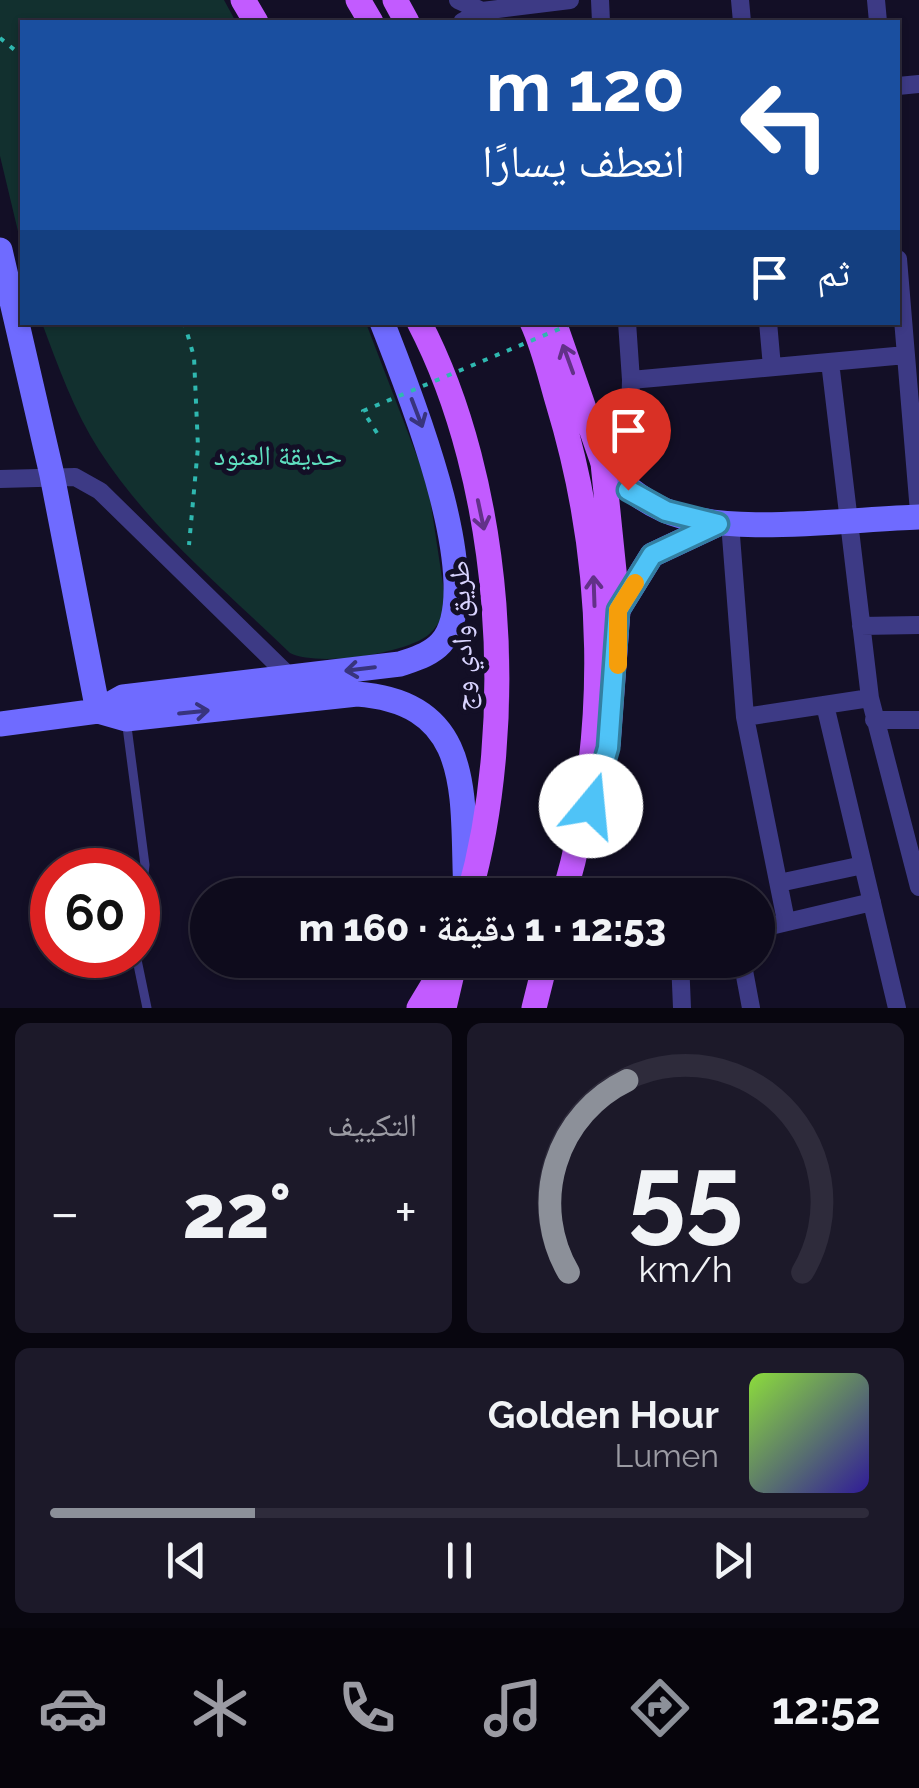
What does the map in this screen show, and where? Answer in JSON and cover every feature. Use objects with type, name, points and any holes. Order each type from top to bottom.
[{"type":"main road","name":"طريق وادي وج","points":[[420,325],[454,410],[482,512],[494,585],[494,743],[484,833],[472,878]]},
{"type":"main road","points":[[533,325],[574,456],[593,549],[594,738],[573,864]]},
{"type":"main road","points":[[555,325],[602,463],[618,610],[608,748],[569,878]]},
{"type":"main road","points":[[419,1008],[440,978]]},
{"type":"main road","points":[[444,1008],[449,978]]},
{"type":"main road","points":[[534,1008],[543,978]]},
{"type":"main road","points":[[548,978],[549,1008]]},
{"type":"street","points":[[458,0],[482,11]]},
{"type":"street","points":[[466,20],[482,11],[570,0]]},
{"type":"street","points":[[0,250],[52,475],[98,711]]},
{"type":"street","points":[[602,463],[628,490],[666,511],[724,524],[919,514],[900,282]]},
{"type":"street","points":[[124,708],[292,678],[400,664],[424,656],[441,643],[452,626],[455,592],[440,487],[422,426],[383,325]]},
{"type":"street","points":[[627,325],[632,380],[628,490]]},
{"type":"street","points":[[768,325],[772,367]]},
{"type":"street","points":[[632,380],[906,355]]},
{"type":"street","points":[[830,362],[870,698],[913,838],[919,887]]},
{"type":"street","points":[[0,480],[75,477],[100,490],[292,678]]},
{"type":"street","points":[[618,610],[652,555],[724,524]]},
{"type":"street","points":[[724,524],[744,717],[786,921]]},
{"type":"street","points":[[861,626],[919,625]]},
{"type":"street","points":[[0,724],[124,708],[357,694],[385,696],[431,718],[446,735],[454,761],[465,878]]},
{"type":"street","points":[[744,717],[870,698]]},
{"type":"street","points":[[825,705],[898,1008]]},
{"type":"street","points":[[874,720],[919,720]]},
{"type":"street","points":[[779,883],[863,865]]},
{"type":"street","points":[[775,924],[872,902]]},
{"type":"street","points":[[681,978],[682,1008]]},
{"type":"street","points":[[746,978],[752,1008]]},
{"type":"lane","points":[[124,708],[143,848]]},
{"type":"lane","points":[[141,978],[147,1008]]},
{"type":"path","points":[[0,38],[20,54]]},
{"type":"path","points":[[185,325],[194,356],[198,447],[189,545]]},
{"type":"path","points":[[377,433],[363,411],[569,325]]},
{"type":"green space","points":[[0,0],[224,0],[235,20],[20,20],[20,240],[0,156]]},
{"type":"green space","name":"حديقة العنود","points":[[43,325],[367,325],[428,485],[447,611],[427,636],[399,648],[339,659],[290,653],[188,557],[141,506],[99,450],[67,388]]},
{"type":"slow traffic","points":[[618,665],[618,610],[635,583]]},
{"type":"route","points":[[591,806],[608,748],[618,664],[618,610],[652,555],[718,524],[666,511],[628,490]]}]
